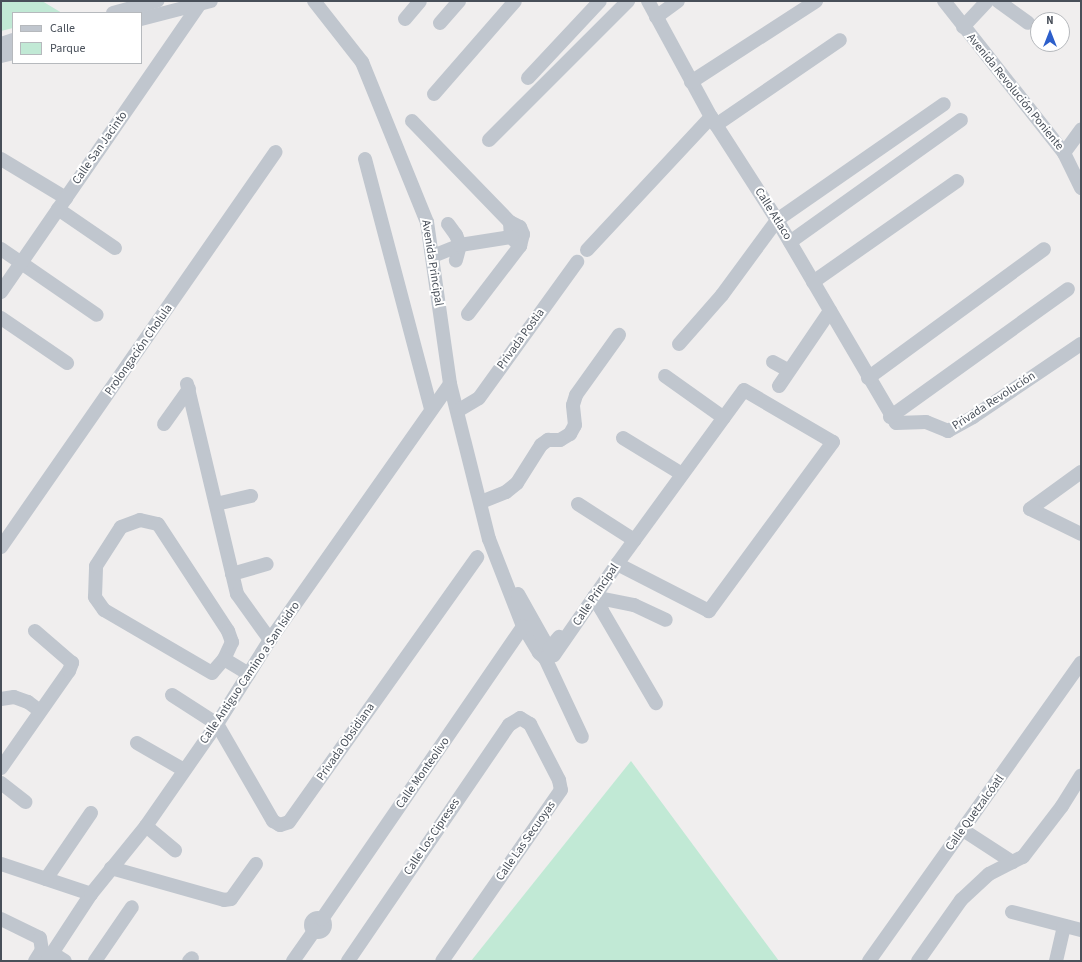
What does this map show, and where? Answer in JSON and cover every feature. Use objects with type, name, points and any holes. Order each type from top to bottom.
[{"type":"street","points":[[110,1],[118,12],[157,1]]},
{"type":"street","points":[[405,19],[420,1]]},
{"type":"street","points":[[440,23],[459,1]]},
{"type":"street","points":[[434,94],[515,1]]},
{"type":"street","points":[[528,78],[600,1]]},
{"type":"street","points":[[489,140],[628,1]]},
{"type":"street","name":"Calle Atlaco","points":[[648,1],[691,82],[777,220],[868,378],[895,421]]},
{"type":"street","points":[[656,17],[678,1]]},
{"type":"street","points":[[691,82],[816,1]]},
{"type":"street","name":"Avenida Revolución Poniente","points":[[944,1],[1064,153],[1081,188]]},
{"type":"street","points":[[963,27],[987,1]]},
{"type":"street","points":[[998,1],[1028,23]]},
{"type":"street","points":[[142,19],[205,2]]},
{"type":"street","name":"Calle San Jacinto","points":[[2,289],[22,263],[205,2]]},
{"type":"street","name":"Avenida Principal","points":[[317,2],[362,62],[427,222],[450,384],[459,410],[481,502]]},
{"type":"street","points":[[1,44],[12,40]]},
{"type":"street","points":[[587,250],[714,121],[840,40]]},
{"type":"street","points":[[1,56],[12,53]]},
{"type":"street","points":[[679,344],[722,295],[777,220],[944,104]]},
{"type":"street","points":[[790,242],[961,120]]},
{"type":"street","points":[[412,121],[510,222],[515,242],[468,314]]},
{"type":"street","points":[[1064,153],[1081,130]]},
{"type":"street","name":"Prolongación Cholula","points":[[1,547],[276,152]]},
{"type":"street","points":[[1,159],[62,204],[115,248]]},
{"type":"street","points":[[365,159],[431,408]]},
{"type":"street","points":[[813,282],[957,182]]},
{"type":"street","points":[[448,224],[456,235],[456,252]]},
{"type":"street","points":[[433,256],[515,242]]},
{"type":"street","points":[[1,249],[97,315]]},
{"type":"street","points":[[868,378],[1044,249]]},
{"type":"street","name":"Privada Postia","points":[[459,410],[479,398],[577,262]]},
{"type":"street","points":[[895,421],[1068,290]]},
{"type":"street","points":[[779,386],[830,312]]},
{"type":"street","points":[[1,318],[67,363]]},
{"type":"street","points":[[582,736],[545,658],[539,653],[523,626],[489,539],[481,502],[506,492],[517,483],[541,445],[548,440],[560,440],[570,434],[575,425],[572,405],[576,395],[620,336]]},
{"type":"street","name":"Privada Revolución","points":[[895,421],[926,422],[948,431],[973,417],[1081,344]]},
{"type":"street","points":[[773,362],[789,371]]},
{"type":"street","points":[[665,376],[724,418]]},
{"type":"street","name":"Calle Antiguo Camino a San Isidro","points":[[35,961],[42,950],[47,952],[111,868],[146,826],[217,724],[270,640],[431,408],[450,384]]},
{"type":"street","points":[[164,424],[188,386],[237,594],[270,640]]},
{"type":"street","name":"Calle Principal","points":[[545,658],[554,655],[617,564],[632,539],[744,390],[833,442],[709,611],[617,564]]},
{"type":"street","points":[[623,438],[682,474]]},
{"type":"street","points":[[1081,472],[1030,509],[1081,534]]},
{"type":"street","points":[[216,504],[251,496]]},
{"type":"street","points":[[512,583],[549,649],[574,619],[632,539],[578,504]]},
{"type":"street","points":[[140,520],[158,524],[228,631],[232,642],[224,659],[212,673],[104,610],[95,597],[96,566],[121,527],[140,520]]},
{"type":"street","name":"Privada Obsidiana","points":[[217,724],[273,821],[280,825],[289,822],[477,556]]},
{"type":"street","points":[[232,574],[267,564]]},
{"type":"street","points":[[594,598],[602,610]]},
{"type":"street","points":[[594,598],[634,605],[666,620]]},
{"type":"street","points":[[594,598],[656,703]]},
{"type":"street","name":"Calle Monteolivo","points":[[293,961],[314,931],[310,926],[311,921],[316,918],[322,919],[523,626]]},
{"type":"street","points":[[1,768],[69,671],[72,663],[35,631]]},
{"type":"street","points":[[224,659],[249,674]]},
{"type":"street","name":"Calle Quetzalcóatl","points":[[869,961],[1081,663]]},
{"type":"street","points":[[172,695],[217,724]]},
{"type":"street","points":[[1,699],[14,697],[28,702],[40,711]]},
{"type":"street","name":"Calle Los Cipreses","points":[[348,961],[509,725],[520,718]]},
{"type":"street","name":"Calle Las Secuoyas","points":[[442,961],[561,790],[559,780],[530,724],[520,718]]},
{"type":"street","points":[[137,743],[184,770]]},
{"type":"street","points":[[918,961],[961,900],[989,874],[1023,857],[1062,806],[1081,775]]},
{"type":"street","points":[[1,783],[25,802]]},
{"type":"street","points":[[46,879],[91,813]]},
{"type":"street","points":[[146,826],[175,850]]},
{"type":"street","points":[[963,830],[1012,862]]},
{"type":"street","points":[[1,864],[91,894]]},
{"type":"street","points":[[111,868],[224,900],[231,899],[256,864]]},
{"type":"street","points":[[94,961],[132,907]]},
{"type":"street","points":[[1012,912],[1081,930]]},
{"type":"street","points":[[1,919],[40,938],[47,952],[65,961]]},
{"type":"street","points":[[1056,961],[1064,926]]},
{"type":"green space","points":[[1,1],[42,1],[60,12],[12,12],[12,28],[1,31]]},
{"type":"green space","points":[[631,761],[779,961],[471,961]]}]
